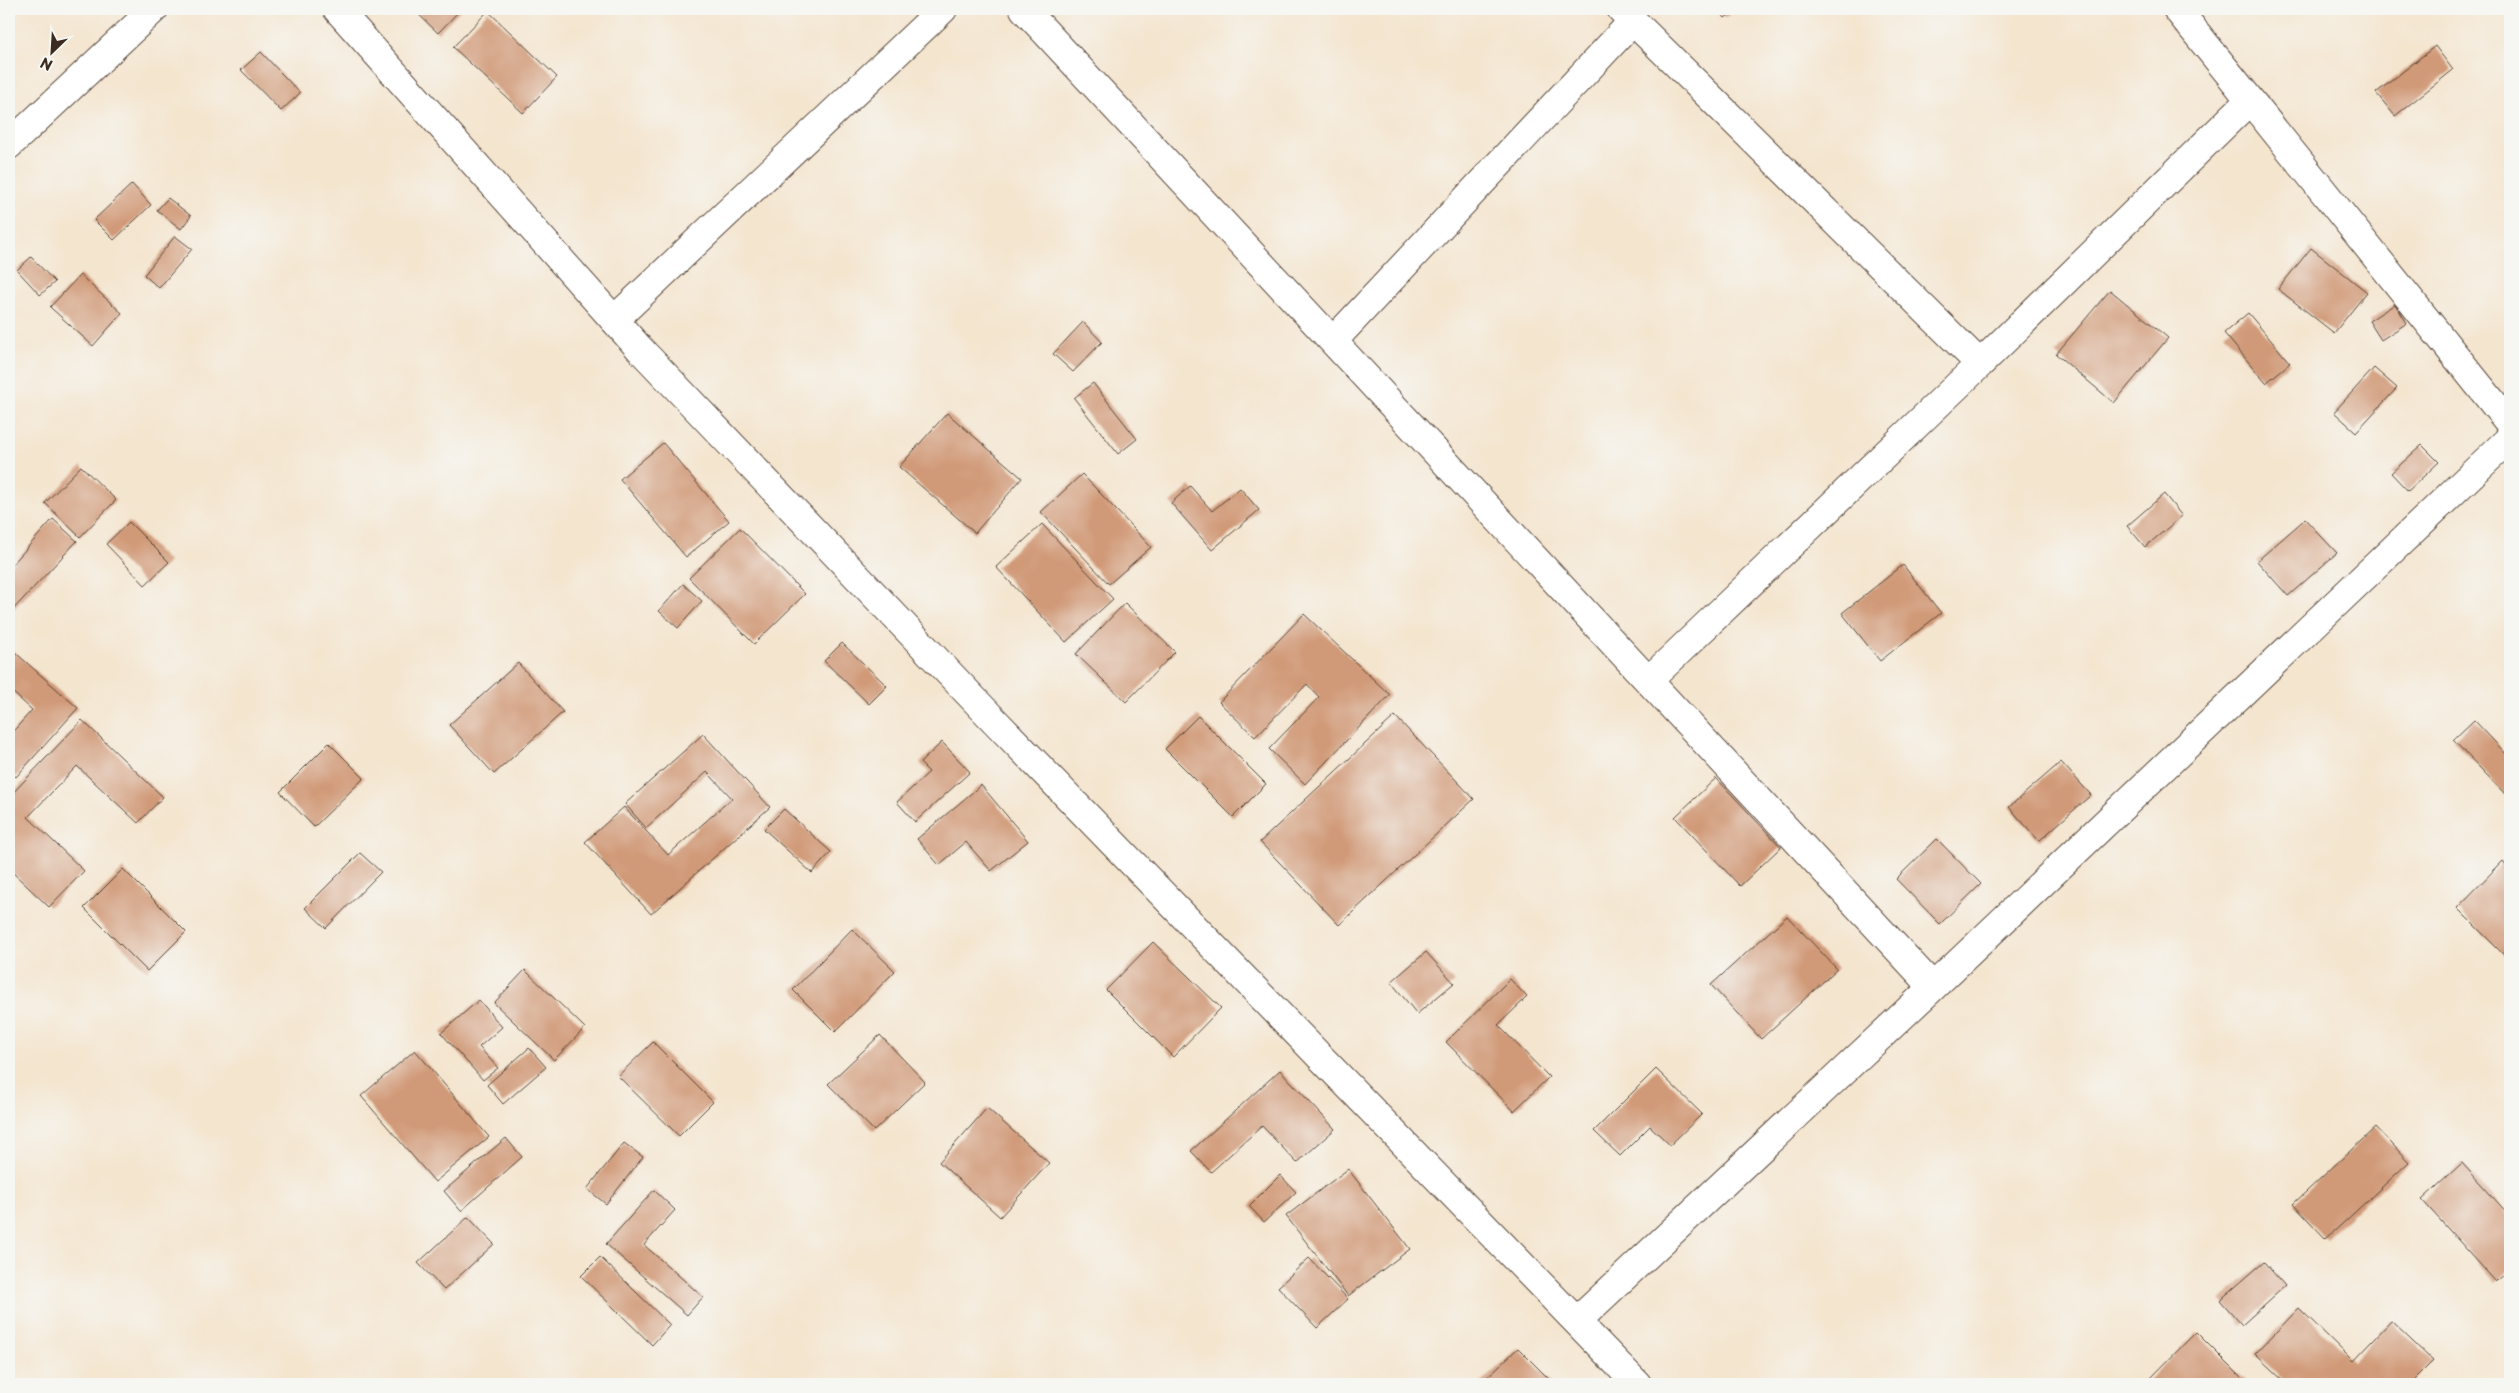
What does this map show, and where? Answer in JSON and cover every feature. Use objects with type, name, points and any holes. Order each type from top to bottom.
[{"type":"street","points":[[9,145],[154,9]]},
{"type":"street","points":[[337,9],[614,320],[990,716],[1637,1384]]},
{"type":"street","points":[[614,320],[943,9]]},
{"type":"street","points":[[1024,9],[1933,986]]},
{"type":"street","points":[[2177,9],[2510,424]]},
{"type":"street","points":[[1333,341],[1627,15],[1980,364]]},
{"type":"street","points":[[1649,680],[1980,364],[2250,100]]},
{"type":"street","points":[[1577,1321],[2510,438]]},
{"type":"building","points":[[413,9],[461,9],[438,33]]},
{"type":"building","points":[[1717,9],[1736,9],[1725,18]]},
{"type":"building","points":[[488,11],[557,77],[523,113],[453,47]]},
{"type":"building","points":[[2435,46],[2453,70],[2395,116],[2376,93]]},
{"type":"building","points":[[261,52],[300,93],[281,111],[241,70]]},
{"type":"building","points":[[132,184],[151,205],[114,240],[94,220]]},
{"type":"building","points":[[168,198],[191,216],[181,229],[157,210]]},
{"type":"building","points":[[175,236],[192,249],[159,288],[144,275]]},
{"type":"building","points":[[2311,248],[2367,292],[2334,333],[2278,289]]},
{"type":"building","points":[[31,257],[55,282],[40,295],[17,270]]},
{"type":"building","points":[[80,275],[122,313],[93,346],[50,307]]},
{"type":"building","points":[[2110,290],[2168,338],[2114,403],[2056,354]]},
{"type":"building","points":[[2395,304],[2407,323],[2381,340],[2369,321]]},
{"type":"building","points":[[2248,313],[2290,363],[2266,383],[2224,333]]},
{"type":"building","points":[[1083,322],[1102,342],[1073,372],[1053,354]]},
{"type":"building","points":[[2374,368],[2397,388],[2356,432],[2334,412]]},
{"type":"building","points":[[1093,383],[1137,439],[1118,454],[1074,398]]},
{"type":"building","points":[[947,413],[1022,478],[975,533],[899,467]]},
{"type":"building","points":[[663,443],[729,521],[686,557],[620,479]]},
{"type":"building","points":[[2422,445],[2439,462],[2408,491],[2391,473]]},
{"type":"building","points":[[81,466],[116,500],[80,537],[45,503]]},
{"type":"building","points":[[1082,474],[1151,547],[1109,584],[1041,512]]},
{"type":"building","points":[[1190,486],[1212,511],[1240,488],[1259,510],[1212,550],[1171,503]]},
{"type":"building","points":[[2164,494],[2182,516],[2145,547],[2127,526]]},
{"type":"building","points":[[53,519],[77,541],[9,614],[9,568]]},
{"type":"building","points":[[2305,519],[2337,553],[2288,596],[2257,561]]},
{"type":"building","points":[[129,522],[169,562],[145,585],[106,544]]},
{"type":"building","points":[[1042,524],[1113,599],[1066,642],[996,567]]},
{"type":"building","points":[[740,528],[805,594],[754,644],[689,578]]},
{"type":"building","points":[[1903,565],[1941,613],[1880,661],[1842,613]]},
{"type":"building","points":[[683,584],[702,601],[678,628],[659,611]]},
{"type":"building","points":[[1125,603],[1175,652],[1126,702],[1076,654]]},
{"type":"building","points":[[1304,614],[1390,695],[1305,784],[1269,749],[1319,697],[1307,684],[1255,737],[1219,702]]},
{"type":"building","points":[[842,643],[887,686],[869,704],[824,661]]},
{"type":"building","points":[[9,647],[78,708],[16,777],[9,771],[9,736],[32,710],[9,689]]},
{"type":"building","points":[[518,663],[563,712],[494,774],[449,725]]},
{"type":"building","points":[[1198,716],[1266,784],[1233,817],[1165,749]]},
{"type":"building","points":[[1395,716],[1474,799],[1339,925],[1260,842]]},
{"type":"building","points":[[82,720],[163,797],[138,823],[77,766],[28,817],[84,871],[49,907],[9,869],[9,797]]},
{"type":"building","points":[[2474,720],[2510,758],[2510,799],[2453,740]]},
{"type":"building","points":[[703,734],[770,807],[651,914],[585,842],[624,807],[668,855],[732,798],[707,772],[646,828],[625,804]]},
{"type":"building","points":[[942,742],[970,772],[915,822],[897,802],[929,772],[920,763]]},
{"type":"building","points":[[329,743],[364,778],[314,827],[280,792]]},
{"type":"building","points":[[2061,762],[2091,795],[2039,841],[2009,807]]},
{"type":"building","points":[[1716,778],[1781,847],[1740,886],[1675,817]]},
{"type":"building","points":[[981,785],[1028,841],[991,871],[966,842],[939,865],[917,839]]},
{"type":"building","points":[[784,809],[831,852],[812,873],[764,829]]},
{"type":"building","points":[[1937,839],[1981,884],[1940,924],[1896,879]]},
{"type":"building","points":[[360,853],[381,872],[326,928],[305,908]]},
{"type":"building","points":[[2503,861],[2510,869],[2510,950],[2505,956],[2457,908]]},
{"type":"building","points":[[123,869],[186,932],[147,971],[84,908]]},
{"type":"building","points":[[1787,916],[1837,969],[1761,1039],[1711,985]]},
{"type":"building","points":[[852,929],[895,971],[835,1032],[793,990]]},
{"type":"building","points":[[1153,942],[1221,1008],[1173,1057],[1106,990]]},
{"type":"building","points":[[1426,952],[1454,983],[1417,1014],[1391,982]]},
{"type":"building","points":[[525,970],[585,1028],[554,1060],[494,1003]]},
{"type":"building","points":[[1510,979],[1527,997],[1498,1025],[1549,1077],[1514,1111],[1446,1042]]},
{"type":"building","points":[[479,1000],[502,1027],[479,1047],[498,1068],[483,1080],[441,1033]]},
{"type":"building","points":[[880,1035],[925,1082],[874,1131],[828,1084]]},
{"type":"building","points":[[653,1042],[713,1102],[679,1136],[618,1076]]},
{"type":"building","points":[[529,1048],[546,1067],[503,1104],[487,1085]]},
{"type":"building","points":[[415,1050],[489,1137],[435,1182],[361,1096]]},
{"type":"building","points":[[1656,1069],[1702,1114],[1670,1145],[1650,1126],[1620,1156],[1594,1131]]},
{"type":"building","points":[[1280,1070],[1335,1129],[1297,1163],[1262,1126],[1211,1172],[1191,1151]]},
{"type":"building","points":[[987,1108],[1049,1163],[1000,1217],[939,1162]]},
{"type":"building","points":[[2376,1127],[2409,1162],[2326,1239],[2293,1204]]},
{"type":"building","points":[[506,1138],[522,1157],[461,1211],[444,1191]]},
{"type":"building","points":[[624,1143],[643,1157],[606,1204],[587,1189]]},
{"type":"building","points":[[2462,1163],[2510,1216],[2510,1269],[2496,1282],[2422,1200]]},
{"type":"building","points":[[1348,1169],[1410,1249],[1348,1296],[1286,1216]]},
{"type":"building","points":[[1280,1175],[1296,1192],[1264,1222],[1249,1206]]},
{"type":"building","points":[[654,1190],[675,1210],[644,1245],[703,1297],[687,1315],[606,1244]]},
{"type":"building","points":[[468,1217],[494,1244],[444,1290],[418,1263]]},
{"type":"building","points":[[600,1257],[670,1325],[652,1345],[581,1276]]},
{"type":"building","points":[[1309,1258],[1348,1299],[1317,1328],[1278,1287]]},
{"type":"building","points":[[2264,1262],[2285,1286],[2242,1325],[2220,1300]]},
{"type":"building","points":[[2299,1308],[2353,1361],[2391,1321],[2433,1361],[2410,1384],[2287,1384],[2255,1354]]},
{"type":"building","points":[[2196,1332],[2248,1384],[2145,1384]]},
{"type":"building","points":[[1518,1348],[1554,1384],[1480,1384]]}]
